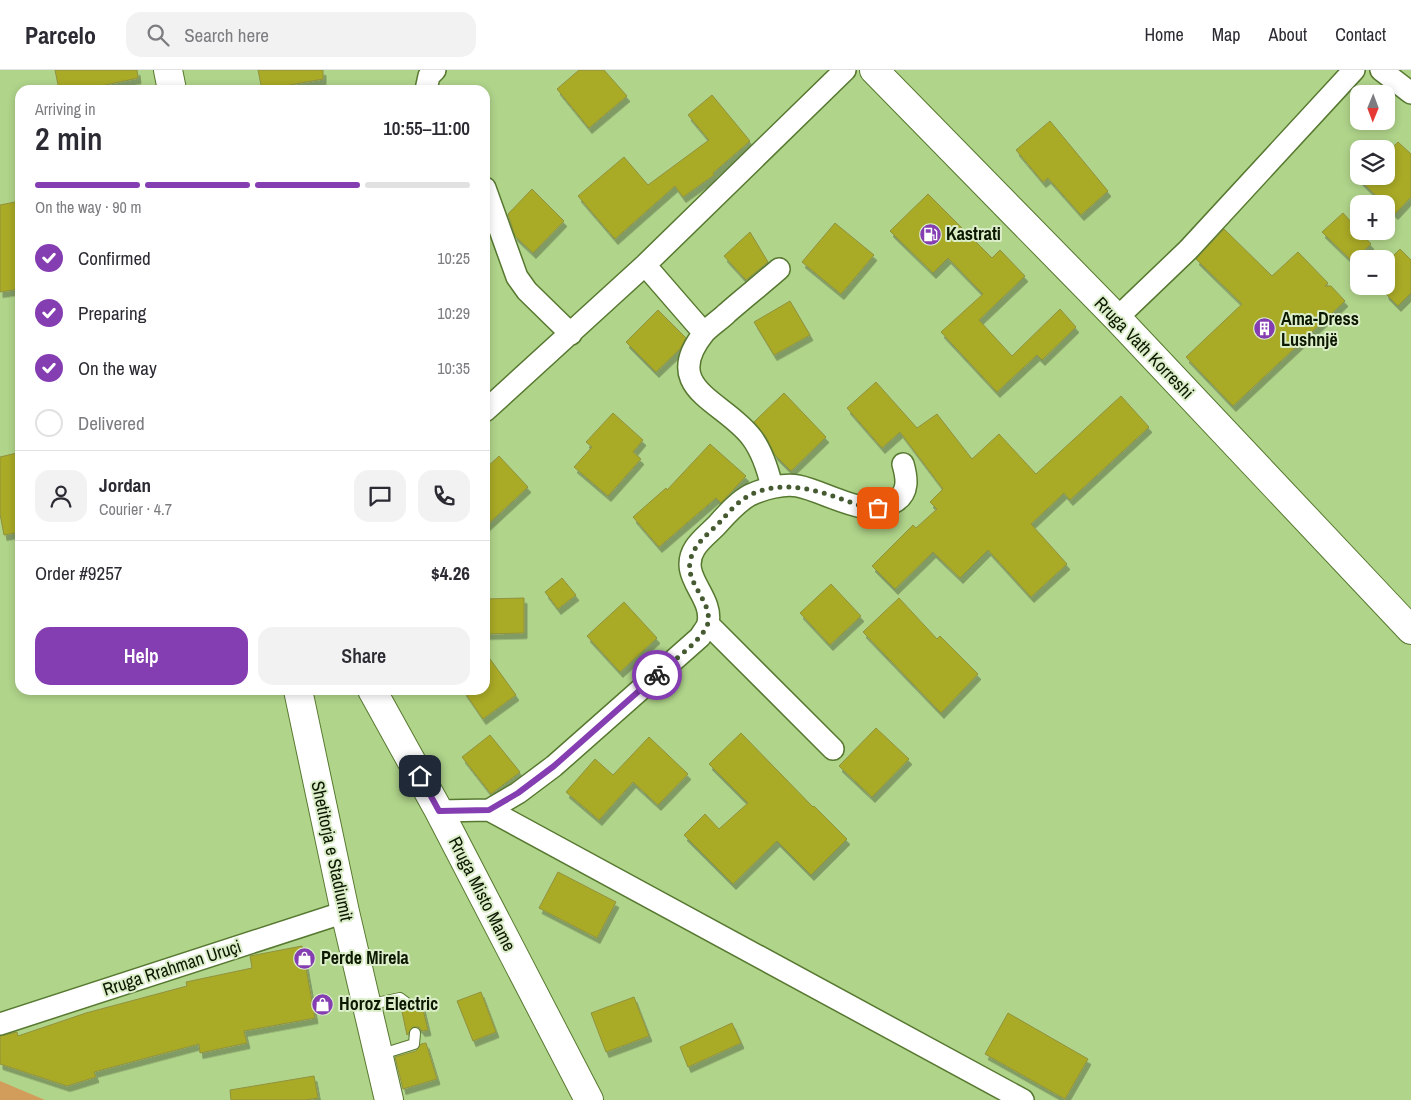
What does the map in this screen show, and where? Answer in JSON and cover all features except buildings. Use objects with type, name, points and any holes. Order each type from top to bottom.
[{"type":"main road","points":[[168,70],[171,85]]},
{"type":"main road","name":"Rruga Vath Korreshi","points":[[874,70],[1117,318],[1411,630]]},
{"type":"main road","name":"Shetitorja e Stadiumit","points":[[299,695],[345,912],[389,1100]]},
{"type":"main road","name":"Rruga Misto Mame","points":[[375,695],[439,811],[589,1100]]},
{"type":"street","points":[[427,85],[429,76],[435,70]]},
{"type":"street","points":[[490,407],[645,266],[845,70]]},
{"type":"street","points":[[1117,318],[1188,250],[1354,70]]},
{"type":"street","points":[[1381,70],[1411,93]]},
{"type":"street","points":[[490,202],[516,277],[527,291],[571,334]]},
{"type":"street","points":[[645,266],[704,333]]},
{"type":"street","points":[[772,487],[765,459],[752,438],[729,414],[696,389],[688,373],[689,358],[704,333],[779,269]]},
{"type":"street","points":[[439,811],[489,810],[518,793],[554,766],[700,637],[708,624],[707,608],[692,579],[689,564],[694,548],[749,495],[772,487],[796,486],[867,508],[888,507],[902,497],[907,480],[903,464]]},
{"type":"street","points":[[708,624],[833,749]]},
{"type":"street","points":[[489,810],[1024,1100]]},
{"type":"street","name":"Rruga Rrahman Uruçi","points":[[0,1024],[345,912]]},
{"type":"lane","points":[[366,1005],[400,998],[408,1004]]},
{"type":"lane","points":[[378,1055],[414,1044],[415,1033]]},
{"type":"shaded area","points":[[0,1081],[45,1100],[0,1100]]},
{"type":"way so far","points":[[657,675],[700,637],[708,624],[707,608],[692,579],[689,564],[694,548],[749,495],[772,487],[796,486],[867,508],[878,508]]},
{"type":"place","name":"Kastrati","points":[[930,234]]},
{"type":"place","name":"Ama-Dress Lushnjë","points":[[1265,329]]},
{"type":"place","name":"Perde Mirela","points":[[305,958]]},
{"type":"place","name":"Horoz Electric","points":[[323,1004]]},
{"type":"route","points":[[420,776],[439,811],[489,810],[518,793],[554,766],[657,675]]}]
